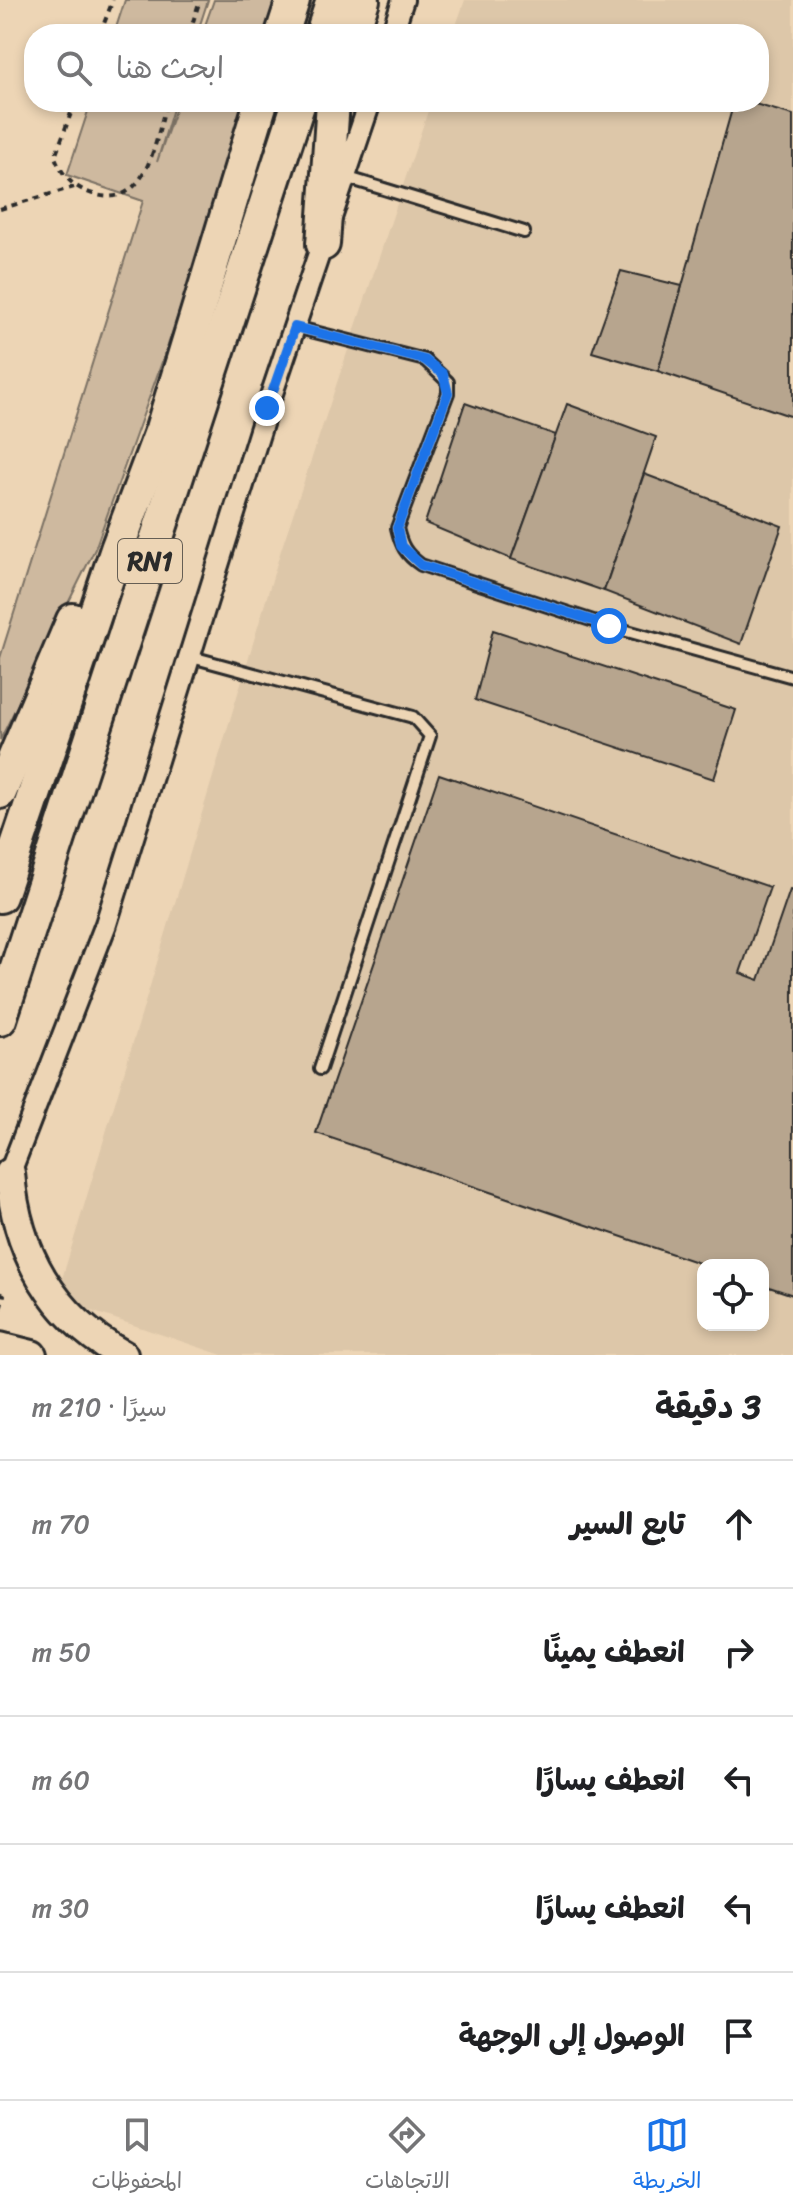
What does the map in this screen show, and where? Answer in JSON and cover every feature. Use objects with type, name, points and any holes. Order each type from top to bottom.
[{"type":"highway","points":[[285,24],[293,0]]},
{"type":"highway","points":[[325,24],[333,0]]},
{"type":"highway","points":[[355,24],[363,0]]},
{"type":"highway","name":"RN1","points":[[0,896],[117,549],[162,429],[258,112]]},
{"type":"highway","name":"RN1","points":[[0,1019],[296,112]]},
{"type":"highway","points":[[323,244],[332,112]]},
{"type":"highway","points":[[0,792],[105,548],[162,429]]},
{"type":"main road","points":[[5,1186],[36,1272],[66,1313],[123,1355]]},
{"type":"main road","points":[[0,1347],[32,1355]]},
{"type":"street","points":[[395,24],[403,0]]},
{"type":"street","points":[[5,1186],[37,1112],[106,924],[188,656],[367,112]]},
{"type":"lane","points":[[345,177],[524,232]]},
{"type":"lane","points":[[295,327],[425,360],[448,382],[448,393],[397,528],[401,546],[409,557],[421,565],[609,626],[793,677]]},
{"type":"lane","points":[[188,656],[413,717],[430,736],[320,1069]]},
{"type":"path","points":[[104,24],[113,0]]},
{"type":"path","points":[[192,24],[200,0]]},
{"type":"path","points":[[71,112],[55,157],[61,173],[75,187],[110,198],[124,196],[145,174],[164,112]]},
{"type":"path","points":[[0,209],[75,187]]},
{"type":"path","points":[[0,1310],[2,1294]]},
{"type":"shaded area","points":[[125,0],[208,0],[200,24],[117,24]]},
{"type":"shaded area","points":[[214,0],[283,0],[275,24],[206,24]]},
{"type":"shaded area","points":[[465,0],[793,0],[793,1355],[222,1355],[56,1299],[281,550],[428,112],[769,112],[769,24],[457,24]]},
{"type":"shaded area","points":[[88,112],[172,112],[157,162],[174,112],[246,112],[167,348],[95,549],[0,740],[0,658],[143,201],[67,175]]},
{"type":"building","points":[[769,108],[793,115],[793,417],[658,371],[731,112],[769,112]]},
{"type":"building","points":[[621,271],[682,286],[658,371],[592,352]]},
{"type":"building","points":[[465,403],[556,435],[511,559],[425,523]]},
{"type":"building","points":[[567,404],[656,437],[604,591],[511,559]]},
{"type":"building","points":[[644,474],[782,526],[741,644],[604,591]]},
{"type":"building","points":[[493,630],[736,710],[714,779],[475,700]]},
{"type":"building","points":[[439,774],[770,887],[740,973],[759,980],[790,890],[793,891],[793,1295],[769,1287],[769,1259],[697,1259],[697,1262],[316,1133]]},
{"type":"route","points":[[267,408],[295,327],[425,360],[436,367],[448,382],[448,393],[397,528],[401,546],[409,557],[421,565],[609,626]]}]
